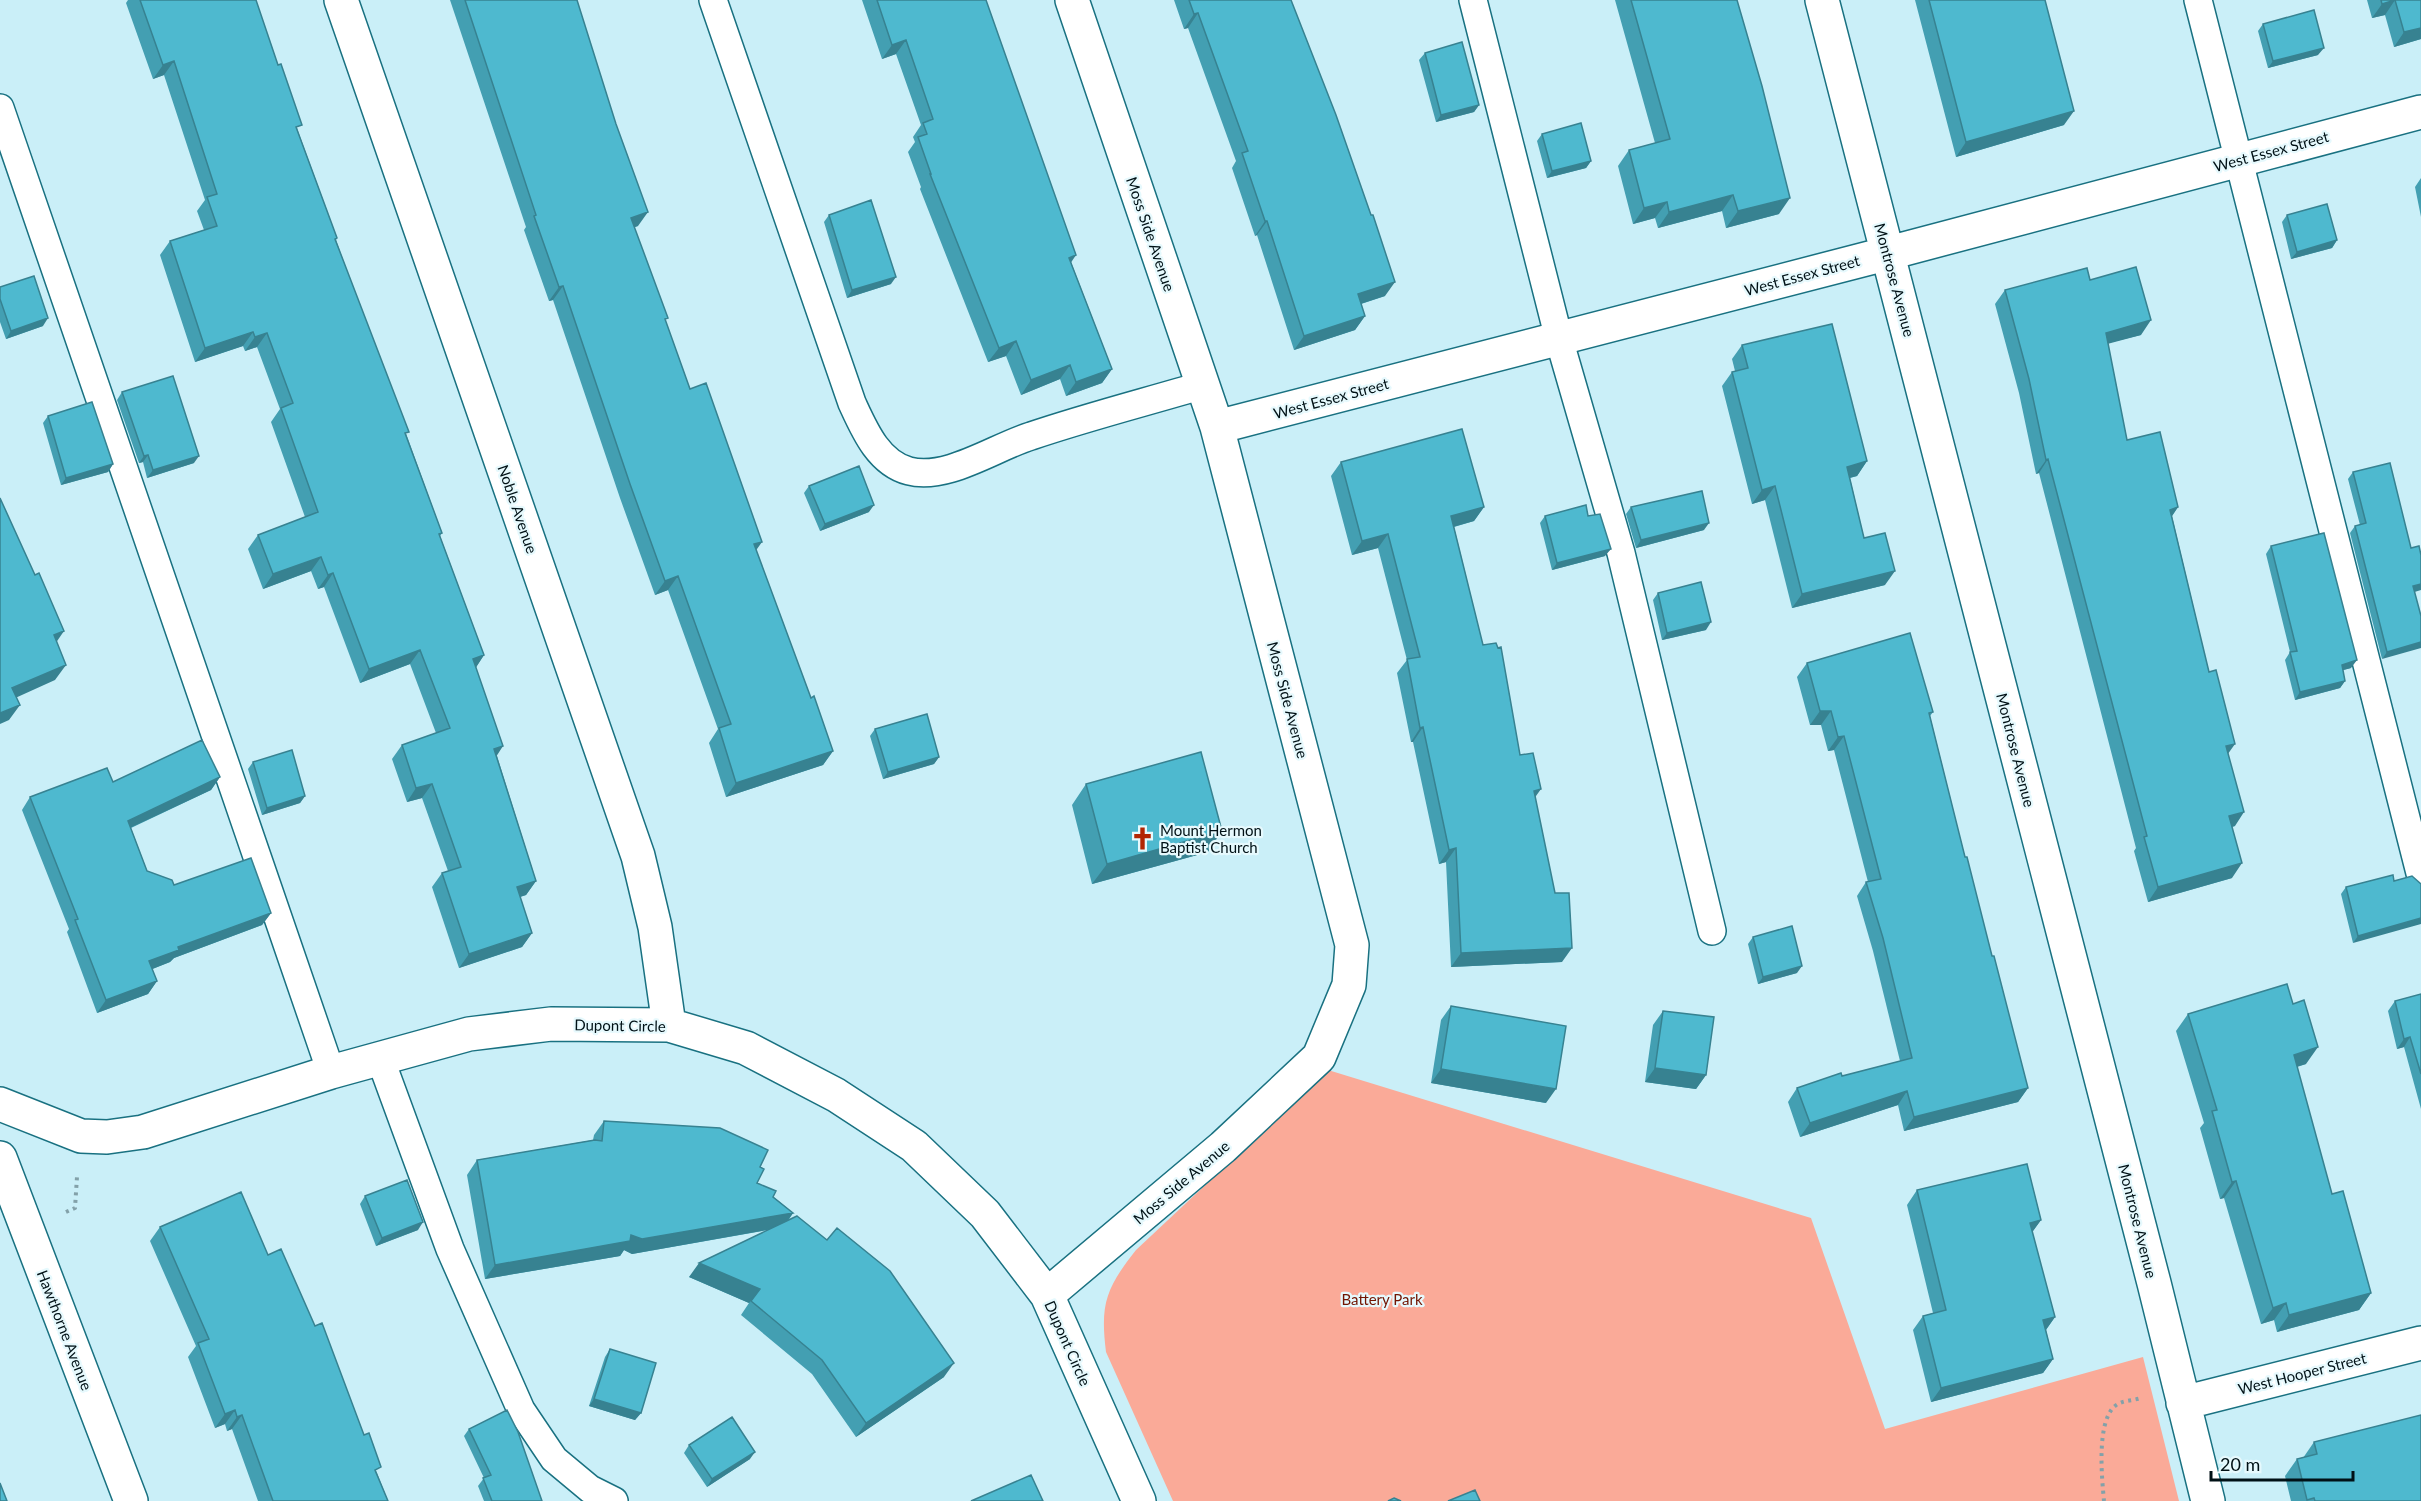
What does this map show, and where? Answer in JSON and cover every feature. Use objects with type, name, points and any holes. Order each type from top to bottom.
[{"type":"street","name":"Noble Avenue","points":[[341,0],[638,856],[655,927],[669,1025]]},
{"type":"street","name":"Moss Side Avenue","points":[[1047,1295],[1222,1148],[1319,1057],[1349,985],[1352,945],[1216,427],[1072,0]]},
{"type":"street","name":"Montrose Avenue","points":[[1822,0],[2208,1501]]},
{"type":"street","name":"West Essex Street","points":[[1216,427],[2421,112]]},
{"type":"street","name":"Dupont Circle","points":[[0,1104],[81,1136],[106,1137],[143,1132],[331,1072],[470,1034],[551,1024],[669,1025],[746,1048],[836,1095],[914,1146],[985,1214],[1047,1295],[1139,1501]]},
{"type":"street","name":"Hawthorne Avenue","points":[[0,1158],[131,1501]]},
{"type":"street","name":"West Hooper Street","points":[[2183,1403],[2421,1343]]},
{"type":"lane","points":[[713,0],[852,403],[869,438],[888,461],[908,471],[930,472],[951,467],[1029,436],[1203,385]]},
{"type":"lane","points":[[1473,0],[1559,339],[1620,553],[1712,931]]},
{"type":"lane","points":[[2198,0],[2421,877]]},
{"type":"lane","points":[[0,108],[331,1072]]},
{"type":"lane","points":[[380,1058],[450,1249],[521,1410],[554,1460],[590,1489],[614,1501]]},
{"type":"path","points":[[2104,1501],[2102,1454],[2104,1426],[2109,1412],[2116,1404],[2145,1397]]},
{"type":"green space","name":"Battery Park","points":[[1328,1070],[1811,1218],[1885,1429],[2143,1357],[2179,1501],[1173,1501],[1106,1352],[1104,1321],[1108,1297],[1118,1275],[1136,1250]]},
{"type":"building","points":[[140,0],[256,0],[278,65],[281,64],[302,125],[296,127],[337,238],[335,239],[409,432],[405,433],[442,533],[439,534],[484,655],[473,659],[503,746],[494,749],[536,881],[517,887],[532,933],[469,954],[442,873],[461,867],[432,784],[416,788],[402,745],[450,728],[420,650],[369,669],[333,573],[328,575],[321,557],[273,574],[258,535],[318,512],[281,408],[293,403],[267,333],[255,337],[253,332],[205,348],[170,241],[217,226],[207,197],[217,194],[174,61],[163,65]]},
{"type":"building","points":[[465,0],[577,0],[616,124],[648,212],[631,218],[668,318],[665,319],[690,389],[706,383],[762,542],[754,544],[811,698],[814,696],[833,751],[736,783],[719,728],[731,724],[678,576],[665,581],[563,286],[559,287],[534,216],[536,215]]},
{"type":"building","points":[[877,0],[986,0],[1076,255],[1069,258],[1112,369],[1076,382],[1070,365],[1031,380],[1016,341],[999,348],[930,174],[918,137],[927,134],[923,123],[933,119],[906,40],[892,45]]},
{"type":"building","points":[[1189,0],[1291,0],[1336,115],[1371,215],[1373,215],[1395,282],[1358,294],[1365,316],[1304,336],[1267,221],[1265,221],[1242,153],[1248,151],[1198,13],[1194,14]]},
{"type":"building","points":[[1631,0],[1737,0],[1762,86],[1790,198],[1738,211],[1733,195],[1669,212],[1667,202],[1644,208],[1629,150],[1670,139]]},
{"type":"building","points":[[1929,0],[2045,0],[2074,111],[1966,142]]},
{"type":"building","points":[[2381,0],[2395,0],[2382,4]]},
{"type":"building","points":[[2395,0],[2421,0],[2421,28],[2404,32]]},
{"type":"building","points":[[2314,10],[2324,48],[2273,61],[2263,24]]},
{"type":"building","points":[[1462,42],[1479,105],[1441,115],[1425,53]]},
{"type":"building","points":[[1581,123],[1591,161],[1552,171],[1542,134]]},
{"type":"building","points":[[871,200],[896,277],[852,290],[829,215]]},
{"type":"building","points":[[2327,204],[2337,240],[2297,252],[2287,215]]},
{"type":"building","points":[[2136,267],[2151,320],[2106,333],[2127,440],[2160,432],[2178,507],[2170,510],[2209,672],[2216,670],[2235,744],[2226,746],[2244,812],[2229,816],[2242,863],[2158,887],[2144,837],[2147,836],[2048,459],[2046,460],[2029,379],[2005,290],[2087,268],[2090,280]]},
{"type":"building","points":[[34,276],[48,318],[11,331],[0,299],[0,287]]},
{"type":"building","points":[[1832,324],[1867,461],[1847,467],[1864,538],[1885,533],[1895,571],[1802,594],[1775,486],[1762,490],[1732,372],[1748,368],[1742,345]]},
{"type":"building","points":[[173,376],[199,456],[153,470],[148,455],[144,456],[122,392]]},
{"type":"building","points":[[92,402],[113,464],[66,478],[48,416]]},
{"type":"building","points":[[1462,429],[1484,507],[1451,516],[1483,645],[1496,643],[1498,648],[1501,647],[1520,755],[1533,753],[1541,789],[1534,791],[1555,893],[1569,893],[1572,948],[1461,953],[1456,848],[1449,850],[1423,727],[1420,728],[1407,659],[1420,657],[1388,534],[1362,541],[1341,462]]},
{"type":"building","points":[[2390,463],[2411,548],[2419,546],[2421,555],[2421,584],[2413,586],[2421,616],[2421,642],[2387,652],[2355,526],[2366,523],[2353,472]]},
{"type":"building","points":[[859,466],[874,505],[825,524],[809,486]]},
{"type":"building","points":[[1702,491],[1709,523],[1641,540],[1631,507]]},
{"type":"building","points":[[0,498],[35,575],[39,573],[64,631],[54,635],[66,665],[12,688],[20,705],[0,713]]},
{"type":"building","points":[[1586,505],[1588,516],[1600,514],[1611,549],[1557,563],[1545,516]]},
{"type":"building","points":[[2324,533],[2357,660],[2342,665],[2345,681],[2300,692],[2290,652],[2297,651],[2271,546]]},
{"type":"building","points":[[1701,582],[1711,622],[1667,633],[1658,593]]},
{"type":"building","points":[[1910,633],[1933,712],[1929,713],[1965,857],[1967,857],[1992,956],[1994,956],[2028,1088],[1914,1117],[1907,1091],[1810,1123],[1797,1088],[1841,1073],[1842,1076],[1912,1058],[1883,938],[1866,882],[1881,879],[1844,736],[1838,737],[1831,711],[1820,711],[1807,663]]},
{"type":"building","points":[[927,714],[939,757],[888,772],[875,729]]},
{"type":"building","points":[[202,740],[220,777],[128,821],[147,871],[172,880],[174,885],[251,858],[271,913],[178,947],[179,950],[149,961],[157,981],[106,1000],[75,920],[78,919],[30,797],[107,768],[113,782]]},
{"type":"building","points":[[292,750],[305,796],[267,808],[253,762]]},
{"type":"building","name":"Mount Hermon Baptist Church","points":[[1201,752],[1222,831],[1107,864],[1086,784]]},
{"type":"building","points":[[2393,875],[2394,881],[2412,876],[2421,884],[2421,918],[2358,936],[2346,887]]},
{"type":"building","points":[[1792,926],[1802,966],[1763,977],[1753,937]]},
{"type":"building","points":[[2287,984],[2293,1004],[2304,1000],[2318,1047],[2294,1055],[2332,1194],[2343,1191],[2371,1293],[2289,1315],[2286,1303],[2273,1308],[2236,1181],[2232,1182],[2212,1111],[2217,1110],[2188,1014]]},
{"type":"building","points":[[2421,994],[2421,1074],[2410,1037],[2404,1039],[2395,1001]]},
{"type":"building","points":[[1451,1006],[1566,1026],[1556,1089],[1441,1069]]},
{"type":"building","points":[[1663,1011],[1714,1017],[1706,1075],[1655,1068]]},
{"type":"building","points":[[604,1121],[720,1128],[768,1150],[760,1167],[764,1169],[757,1183],[776,1191],[773,1197],[793,1213],[642,1239],[631,1235],[630,1241],[495,1265],[477,1160],[595,1140],[602,1141]]},
{"type":"building","points":[[2027,1164],[2041,1220],[2030,1223],[2055,1317],[2043,1320],[2053,1359],[1941,1388],[1923,1316],[1946,1310],[1917,1190]]},
{"type":"building","points":[[407,1180],[423,1222],[382,1238],[365,1196]]},
{"type":"building","points":[[241,1192],[268,1255],[281,1249],[315,1326],[322,1323],[364,1435],[369,1433],[381,1467],[375,1470],[388,1501],[273,1501],[242,1415],[237,1417],[235,1410],[225,1414],[198,1343],[209,1339],[160,1227]]},
{"type":"building","points":[[797,1216],[827,1240],[837,1228],[890,1271],[954,1363],[866,1423],[822,1360],[751,1301],[760,1289],[699,1263]]},
{"type":"building","points":[[610,1349],[656,1363],[641,1413],[594,1399]]},
{"type":"building","points":[[507,1410],[518,1432],[542,1501],[492,1501],[483,1478],[491,1475],[469,1429]]},
{"type":"building","points":[[2421,1415],[2421,1501],[2315,1501],[2314,1498],[2307,1500],[2297,1459],[2317,1454],[2314,1442]]},
{"type":"building","points":[[732,1417],[755,1452],[712,1479],[689,1445]]},
{"type":"building","points":[[1031,1475],[1043,1501],[971,1501]]},
{"type":"building","points":[[0,1483],[7,1501],[0,1501]]},
{"type":"building","points":[[1475,1490],[1480,1501],[1448,1501]]},
{"type":"place","name":"Mount Hermon Baptist Church","points":[[1142,839]]}]
